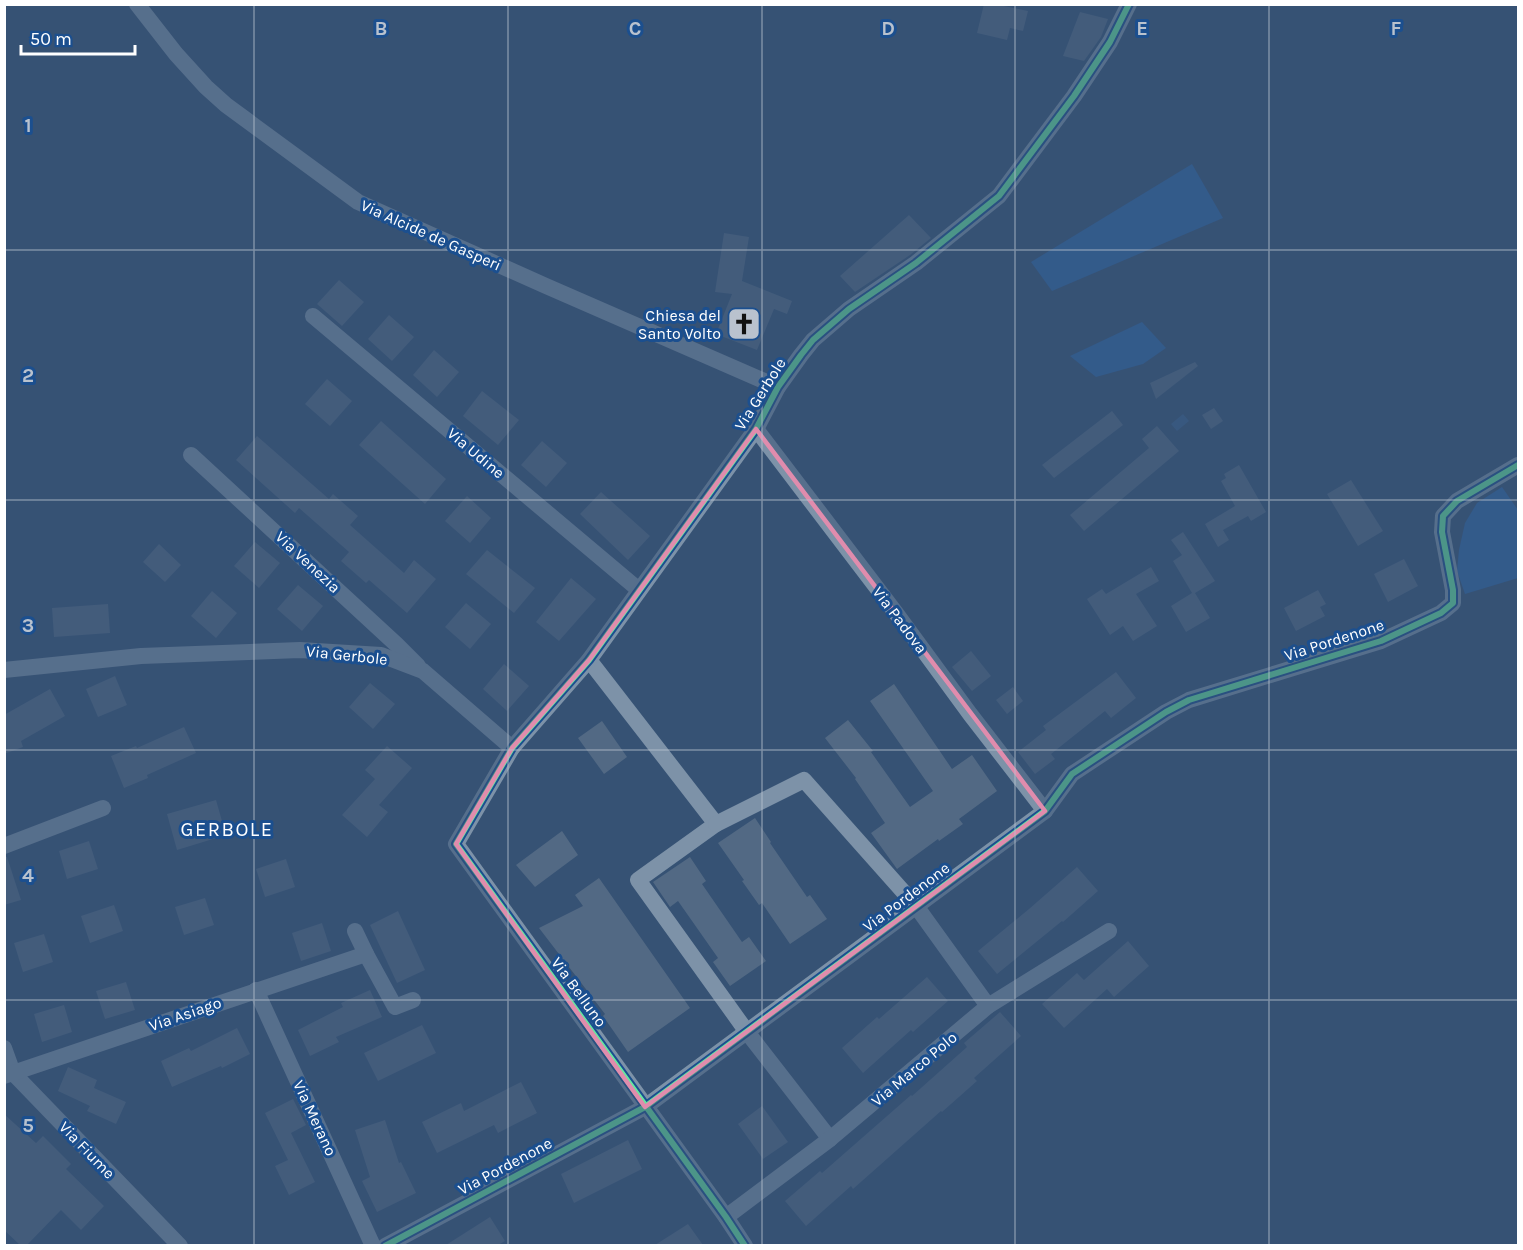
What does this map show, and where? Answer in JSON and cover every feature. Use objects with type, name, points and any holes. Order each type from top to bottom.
[{"type":"street","name":"Via Alcide de Gasperi","points":[[137,4],[176,54],[226,105],[358,202],[778,387]]},
{"type":"street","name":"Via Gerbole","points":[[4,670],[141,656],[300,650],[381,655],[423,671],[512,748],[589,660],[756,429],[778,387],[813,340],[849,309],[916,263],[999,196],[1074,96],[1110,42],[1129,4]]},
{"type":"street","name":"Via Udine","points":[[313,316],[639,590]]},
{"type":"street","name":"Via Padova","points":[[756,429],[1045,811]]},
{"type":"street","name":"Via Venezia","points":[[191,455],[423,671]]},
{"type":"street","name":"Via Pordenone","points":[[385,1245],[645,1107],[1045,811],[1072,774],[1166,712],[1189,700],[1381,641],[1440,613],[1453,603],[1453,590],[1442,532],[1443,516],[1457,501],[1518,465]]},
{"type":"street","points":[[589,660],[717,825]]},
{"type":"street","name":"Via Belluno","points":[[512,748],[456,844],[745,1245]]},
{"type":"street","points":[[830,1139],[747,1032],[638,880],[717,825],[804,780],[916,906],[988,1006]]},
{"type":"street","points":[[4,846],[103,808]]},
{"type":"street","points":[[355,931],[395,1007],[413,1000]]},
{"type":"street","name":"Via Marco Polo","points":[[726,1217],[830,1139],[988,1006],[1109,931]]},
{"type":"street","name":"Via Asiago","points":[[9,1074],[366,954]]},
{"type":"street","name":"Via Merano","points":[[256,990],[373,1245]]},
{"type":"street","name":"Via Fiume","points":[[4,1048],[9,1074],[180,1245]]},
{"type":"highlighted area","points":[[756,429],[1045,811],[645,1107],[456,844],[512,748],[589,660]]},
{"type":"shaded area","points":[[1192,164],[1223,218],[1052,291],[1031,262]]},
{"type":"shaded area","points":[[1142,322],[1166,348],[1143,364],[1096,377],[1070,356]]},
{"type":"shaded area","points":[[1183,414],[1189,421],[1177,431],[1171,424]]},
{"type":"shaded area","points":[[1502,487],[1518,510],[1518,578],[1465,594],[1457,571],[1465,523],[1477,503]]},
{"type":"building","points":[[984,4],[1005,4],[1004,6],[1028,11],[1023,31],[1010,28],[1007,40],[977,33]]},
{"type":"building","points":[[1080,12],[1108,19],[1101,37],[1084,61],[1063,56]]},
{"type":"building","points":[[909,215],[931,238],[855,292],[840,276]]},
{"type":"building","points":[[724,233],[749,237],[742,281],[792,301],[787,314],[774,309],[757,350],[716,334],[732,294],[715,292]]},
{"type":"building","points":[[339,280],[364,302],[342,326],[317,304]]},
{"type":"building","points":[[389,315],[414,337],[392,361],[368,339]]},
{"type":"building","points":[[434,350],[459,372],[437,397],[413,375]]},
{"type":"building","points":[[1195,362],[1198,366],[1156,399],[1150,383]]},
{"type":"building","points":[[327,379],[352,401],[330,426],[305,404]]},
{"type":"building","points":[[482,391],[519,420],[498,445],[463,416]]},
{"type":"building","points":[[1214,408],[1223,421],[1211,429],[1202,415]]},
{"type":"building","points":[[1112,411],[1123,425],[1054,478],[1042,465]]},
{"type":"building","points":[[381,421],[446,479],[425,504],[359,445]]},
{"type":"building","points":[[1157,426],[1179,451],[1084,531],[1070,515],[1149,448],[1142,439]]},
{"type":"building","points":[[257,436],[329,499],[333,494],[358,516],[350,525],[404,573],[414,560],[436,579],[407,613],[369,580],[366,583],[341,561],[349,552],[299,508],[295,513],[236,460]]},
{"type":"building","points":[[542,441],[567,463],[546,487],[521,465]]},
{"type":"building","points":[[1239,465],[1266,512],[1251,521],[1248,516],[1223,530],[1229,540],[1218,547],[1205,524],[1235,506],[1221,481],[1226,478],[1224,474]]},
{"type":"building","points":[[1351,480],[1383,531],[1358,546],[1327,494]]},
{"type":"building","points":[[601,492],[650,536],[628,560],[580,514]]},
{"type":"building","points":[[467,496],[491,518],[470,543],[445,521]]},
{"type":"building","points":[[1183,532],[1215,581],[1195,593],[1210,618],[1186,632],[1171,606],[1192,593],[1173,561],[1182,555],[1171,540]]},
{"type":"building","points":[[255,542],[280,563],[259,588],[234,566]]},
{"type":"building","points":[[159,544],[181,565],[165,582],[143,562]]},
{"type":"building","points":[[487,550],[535,588],[514,613],[466,574]]},
{"type":"building","points":[[1404,559],[1418,586],[1388,602],[1374,574]]},
{"type":"building","points":[[1151,567],[1159,581],[1136,594],[1157,626],[1133,641],[1123,626],[1110,635],[1087,599],[1102,589],[1106,594]]},
{"type":"building","points":[[571,578],[596,599],[559,641],[536,622]]},
{"type":"building","points":[[298,585],[323,606],[302,631],[277,609]]},
{"type":"building","points":[[1318,590],[1326,604],[1320,607],[1325,616],[1296,631],[1284,608]]},
{"type":"building","points":[[212,591],[237,613],[216,638],[191,616]]},
{"type":"building","points":[[466,603],[491,624],[470,649],[445,627]]},
{"type":"building","points":[[108,604],[110,633],[54,637],[52,608]]},
{"type":"building","points":[[971,651],[991,676],[972,691],[952,667]]},
{"type":"building","points":[[504,664],[529,686],[507,711],[483,689]]},
{"type":"building","points":[[1116,672],[1136,698],[1111,718],[1105,711],[1051,754],[1055,759],[1035,774],[1018,752],[1046,730],[1043,726]]},
{"type":"building","points":[[115,676],[127,705],[98,717],[86,689]]},
{"type":"building","points":[[370,683],[395,704],[373,729],[349,707]]},
{"type":"building","points":[[894,684],[952,769],[972,755],[997,791],[959,819],[963,824],[897,869],[871,833],[885,823],[856,778],[825,738],[848,720],[873,751],[871,752],[910,807],[933,791],[870,701]]},
{"type":"building","points":[[1013,687],[1023,701],[1007,714],[996,700]]},
{"type":"building","points":[[50,689],[65,716],[21,741],[23,747],[4,754],[4,715]]},
{"type":"building","points":[[602,721],[627,757],[604,774],[578,738]]},
{"type":"building","points":[[184,727],[196,753],[124,788],[111,756],[136,746],[137,748]]},
{"type":"building","points":[[387,746],[412,768],[379,805],[388,812],[367,837],[342,815],[375,779],[365,770]]},
{"type":"building","points":[[216,800],[226,835],[177,850],[167,814]]},
{"type":"building","points":[[755,818],[807,897],[810,895],[827,919],[790,944],[762,903],[759,905],[718,843]]},
{"type":"building","points":[[562,831],[578,855],[535,887],[516,865]]},
{"type":"building","points":[[89,841],[98,869],[67,879],[59,851]]},
{"type":"building","points":[[4,857],[7,857],[21,900],[4,905]]},
{"type":"building","points":[[690,857],[706,881],[702,884],[742,942],[749,937],[766,961],[730,986],[713,962],[718,958],[678,901],[670,907],[653,882]]},
{"type":"building","points":[[286,859],[295,887],[265,897],[256,869]]},
{"type":"building","points":[[1077,867],[1098,891],[997,974],[978,951]]},
{"type":"building","points":[[599,878],[690,1008],[628,1052],[603,1016],[605,1014],[539,928],[583,906],[575,895]]},
{"type":"building","points":[[205,898],[214,925],[184,935],[175,907]]},
{"type":"building","points":[[114,905],[123,931],[90,943],[81,916]]},
{"type":"building","points":[[398,911],[425,970],[397,983],[370,925]]},
{"type":"building","points":[[322,923],[331,951],[301,961],[292,933]]},
{"type":"building","points":[[44,934],[53,962],[23,972],[14,943]]},
{"type":"building","points":[[1128,941],[1149,966],[1114,997],[1107,989],[1064,1028],[1042,1004],[1077,973],[1084,980]]},
{"type":"building","points":[[927,977],[948,1001],[863,1073],[842,1048]]},
{"type":"building","points":[[126,982],[135,1010],[105,1019],[96,991]]},
{"type":"building","points":[[370,990],[382,1017],[336,1037],[339,1042],[310,1056],[298,1030],[343,1007],[341,1003]]},
{"type":"building","points":[[64,1005],[72,1032],[42,1042],[34,1014]]},
{"type":"building","points":[[1000,1012],[1021,1036],[974,1078],[977,1081],[942,1112],[853,1189],[851,1186],[806,1226],[785,1201],[820,1171],[822,1173],[912,1096],[967,1047],[964,1043]]},
{"type":"building","points":[[422,1025],[436,1053],[378,1081],[364,1053]]},
{"type":"building","points":[[237,1028],[250,1054],[222,1068],[221,1066],[172,1087],[161,1061],[189,1048],[191,1051]]},
{"type":"building","points":[[68,1067],[97,1080],[94,1088],[126,1102],[116,1124],[87,1111],[90,1106],[58,1091]]},
{"type":"building","points":[[521,1082],[537,1113],[498,1133],[494,1125],[437,1153],[422,1122],[461,1103],[464,1111]]},
{"type":"building","points":[[293,1099],[306,1125],[291,1133],[315,1182],[289,1195],[275,1166],[288,1160],[265,1113]]},
{"type":"building","points":[[762,1106],[788,1142],[763,1159],[738,1124]]},
{"type":"building","points":[[4,1114],[36,1143],[43,1136],[71,1164],[66,1169],[104,1206],[81,1230],[61,1210],[27,1245],[20,1245],[4,1230]]},
{"type":"building","points":[[385,1120],[399,1163],[401,1162],[416,1193],[377,1212],[362,1181],[370,1177],[355,1130]]},
{"type":"building","points":[[628,1140],[642,1169],[574,1203],[561,1174]]},
{"type":"building","points":[[490,1217],[505,1241],[498,1245],[446,1245]]},
{"type":"building","points":[[688,1224],[703,1245],[655,1245]]},
{"type":"cycle path","points":[[745,1246],[456,844],[512,748],[589,660],[756,429],[778,387],[813,340],[849,309],[916,263],[999,196],[1074,96],[1110,42],[1129,4]]},
{"type":"cycle path","points":[[385,1246],[645,1107],[1045,811],[1072,774],[1166,712],[1189,700],[1381,641],[1441,613],[1453,603],[1453,590],[1442,532],[1443,516],[1457,501],[1518,465]]},
{"type":"place","name":"Chiesa del Santo Volto","points":[[744,324]]},
{"type":"district","name":"GERBOLE","points":[[227,829]]}]
